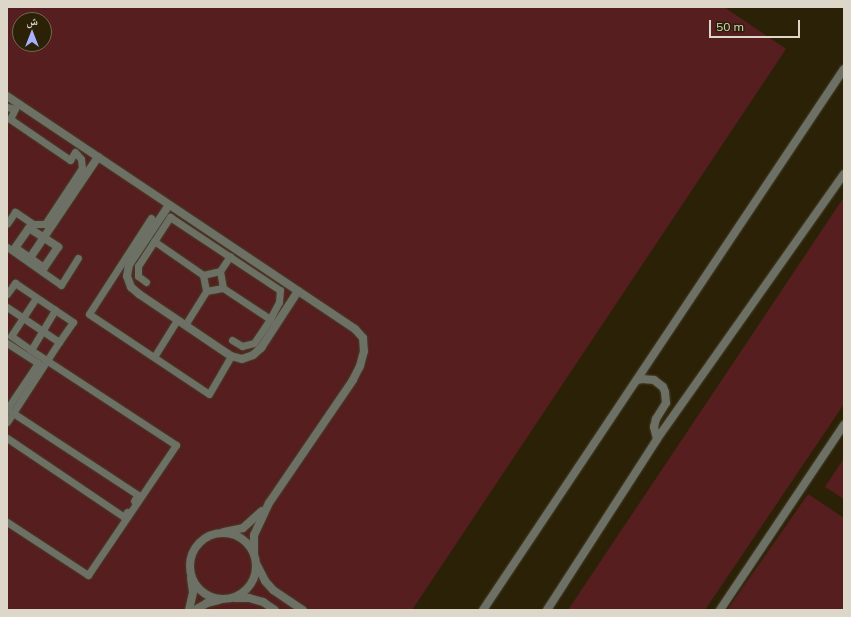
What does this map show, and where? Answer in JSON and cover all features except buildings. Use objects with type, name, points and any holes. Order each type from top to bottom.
[{"type":"street","points":[[483,610],[844,69]]},
{"type":"street","points":[[7,96],[298,290],[355,329],[363,338],[364,351],[360,366],[353,380],[269,503],[254,535],[256,574],[252,583],[238,596],[207,603],[195,610]]},
{"type":"street","points":[[7,107],[15,109],[10,119],[70,160],[75,152],[81,159],[82,168],[45,224],[33,224],[15,212],[7,224]]},
{"type":"street","points":[[30,258],[98,157]]},
{"type":"street","points":[[547,610],[657,439],[844,174]]},
{"type":"street","points":[[169,205],[129,265],[127,276],[131,286],[139,294],[231,356],[242,358],[253,355],[261,348],[298,290]]},
{"type":"street","points":[[146,282],[138,276],[138,266],[170,216],[280,290],[279,302],[254,343],[242,346],[232,340]]},
{"type":"street","points":[[151,218],[89,314],[209,394],[231,356]]},
{"type":"street","points":[[29,228],[44,238],[58,247],[44,268],[15,248],[29,228]]},
{"type":"street","points":[[154,241],[203,275],[206,291],[185,325]]},
{"type":"street","points":[[7,247],[61,285],[78,258]]},
{"type":"street","points":[[203,275],[220,271],[230,256]]},
{"type":"street","points":[[220,271],[223,288]]},
{"type":"street","points":[[7,294],[14,283],[73,322],[7,422]]},
{"type":"street","points":[[206,291],[223,288],[270,319]]},
{"type":"street","points":[[8,338],[36,298]]},
{"type":"street","points":[[7,307],[42,329],[59,342]]},
{"type":"street","points":[[31,350],[42,329],[55,310]]},
{"type":"street","points":[[154,357],[177,320]]},
{"type":"street","points":[[7,522],[88,575],[176,445],[47,360],[8,338]]},
{"type":"street","points":[[7,438],[124,517],[138,496],[7,409],[38,363],[8,338]]},
{"type":"street","points":[[637,380],[654,380],[665,392],[666,403],[654,423],[654,432],[657,439]]},
{"type":"street","points":[[720,610],[844,425]]},
{"type":"street","points":[[189,610],[192,592],[190,562],[200,543],[209,536],[243,528],[269,503]]},
{"type":"street","points":[[220,533],[230,534],[240,538],[248,544],[254,554]]},
{"type":"street","points":[[256,565],[265,581],[273,590],[303,610]]},
{"type":"street","points":[[191,573],[196,585],[205,594],[225,599],[249,598],[264,602],[275,610]]},
{"type":"shaded area","points":[[7,7],[724,7],[786,49],[412,610],[7,610]]},
{"type":"shaded area","points":[[844,197],[844,404],[705,610],[568,610]]},
{"type":"shaded area","points":[[844,458],[844,499],[825,487]]},
{"type":"shaded area","points":[[808,494],[844,518],[844,610],[727,610]]}]
